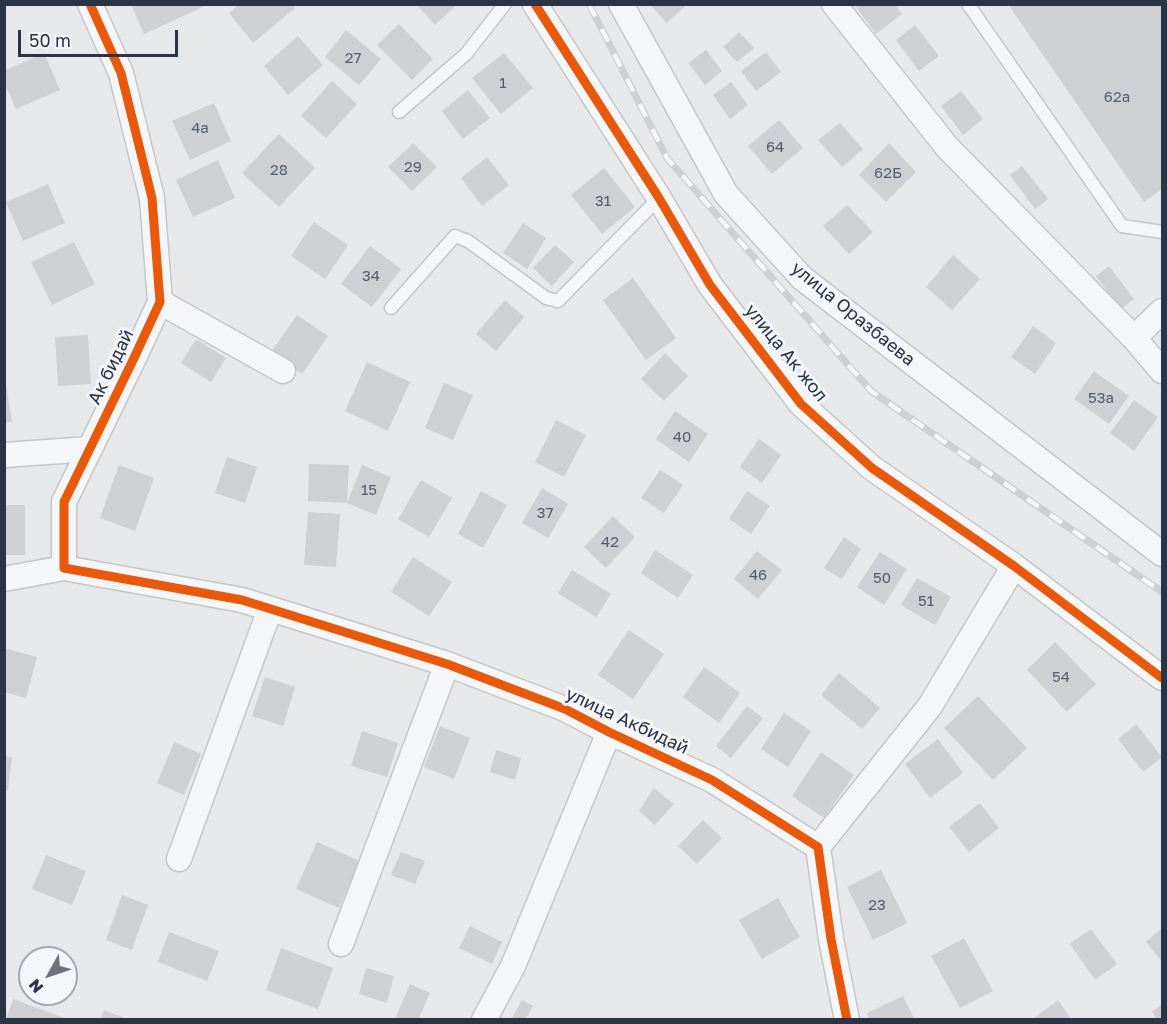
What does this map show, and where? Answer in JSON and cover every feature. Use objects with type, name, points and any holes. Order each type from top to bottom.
[{"type":"street","name":"Ак бидай","points":[[64,568],[64,502],[160,302],[152,198],[121,73],[90,4]]},
{"type":"street","name":"улица Ак жол","points":[[535,4],[659,198],[710,285],[801,404],[872,468],[1014,566],[1162,678]]},
{"type":"street","name":"улица Оразбаева","points":[[621,4],[726,194],[802,278],[1162,554]]},
{"type":"street","points":[[834,4],[947,147],[1134,338],[1162,371]]},
{"type":"street","points":[[160,302],[283,371]]},
{"type":"street","points":[[1134,338],[1162,311]]},
{"type":"street","points":[[4,455],[90,449]]},
{"type":"street","points":[[847,1020],[831,939],[818,847],[930,706],[1014,566]]},
{"type":"street","points":[[4,579],[64,568]]},
{"type":"street","name":"улица Акбидай","points":[[64,568],[242,600],[447,664],[565,709],[712,780],[818,847]]},
{"type":"street","points":[[179,859],[270,609]]},
{"type":"street","points":[[341,944],[447,664]]},
{"type":"street","points":[[484,1020],[513,966],[609,732]]},
{"type":"lane","points":[[399,112],[466,54],[506,4]]},
{"type":"lane","points":[[968,4],[1122,226],[1162,232]]},
{"type":"lane","points":[[391,308],[455,236],[468,241],[546,298],[558,301],[659,198]]},
{"type":"building","points":[[131,4],[204,4],[205,6],[144,34]]},
{"type":"building","points":[[239,4],[292,4],[295,8],[253,43],[229,13]]},
{"type":"building","points":[[416,4],[458,4],[435,25]]},
{"type":"building","points":[[650,4],[688,4],[666,23]]},
{"type":"building","points":[[854,4],[895,4],[902,14],[876,34]]},
{"type":"building","points":[[1008,4],[1162,4],[1162,189],[1144,202]]},
{"type":"building","points":[[399,24],[433,59],[412,80],[377,45]]},
{"type":"building","points":[[915,25],[939,56],[919,71],[896,40]]},
{"type":"building","points":[[346,30],[381,59],[359,85],[325,57]]},
{"type":"building","points":[[739,32],[754,48],[737,62],[723,47]]},
{"type":"building","points":[[298,36],[323,65],[288,95],[264,66]]},
{"type":"building","points":[[706,50],[722,71],[705,85],[688,63]]},
{"type":"building","points":[[766,52],[781,72],[756,91],[741,71]]},
{"type":"building","points":[[44,53],[60,90],[16,109],[4,82],[4,71]]},
{"type":"building","points":[[504,53],[533,88],[501,114],[472,78]]},
{"type":"building","points":[[332,81],[357,104],[326,138],[301,116]]},
{"type":"building","points":[[731,82],[748,105],[730,119],[713,95]]},
{"type":"building","points":[[468,90],[490,118],[463,139],[442,111]]},
{"type":"building","points":[[961,91],[983,119],[963,135],[941,106]]},
{"type":"building","points":[[214,103],[231,141],[190,160],[172,121]]},
{"type":"building","points":[[779,120],[803,148],[772,174],[748,146]]},
{"type":"building","points":[[840,123],[863,149],[842,167],[818,140]]},
{"type":"building","points":[[279,134],[315,168],[279,207],[242,173]]},
{"type":"building","points":[[413,143],[437,167],[412,191],[388,167]]},
{"type":"building","points":[[889,143],[916,172],[886,202],[859,175]]},
{"type":"building","points":[[487,157],[509,185],[482,206],[461,178]]},
{"type":"building","points":[[218,160],[235,198],[193,217],[176,180]]},
{"type":"building","points":[[1022,166],[1048,199],[1035,209],[1010,175]]},
{"type":"building","points":[[604,168],[635,207],[602,234],[571,195]]},
{"type":"building","points":[[48,184],[65,223],[23,241],[6,202]]},
{"type":"building","points":[[847,205],[873,232],[849,254],[823,226]]},
{"type":"building","points":[[314,222],[348,245],[325,279],[291,256]]},
{"type":"building","points":[[523,223],[546,238],[527,269],[503,253]]},
{"type":"building","points":[[74,242],[95,284],[52,305],[31,262]]},
{"type":"building","points":[[555,245],[574,262],[552,286],[533,268]]},
{"type":"building","points":[[370,246],[401,269],[372,307],[341,284]]},
{"type":"building","points":[[953,255],[980,279],[952,310],[926,287]]},
{"type":"building","points":[[1109,266],[1134,299],[1121,309],[1096,276]]},
{"type":"building","points":[[633,278],[676,338],[646,360],[603,300]]},
{"type":"building","points":[[505,300],[524,317],[496,351],[476,334]]},
{"type":"building","points":[[297,315],[328,336],[302,374],[271,352]]},
{"type":"building","points":[[1033,326],[1056,343],[1035,374],[1011,357]]},
{"type":"building","points":[[88,335],[91,384],[58,386],[55,337]]},
{"type":"building","points":[[196,339],[226,358],[211,382],[181,363]]},
{"type":"building","points":[[665,353],[688,376],[664,401],[641,379]]},
{"type":"building","points":[[367,362],[410,382],[388,431],[345,411]]},
{"type":"building","points":[[1094,371],[1129,396],[1109,424],[1074,399]]},
{"type":"building","points":[[444,383],[473,395],[453,440],[425,428]]},
{"type":"building","points":[[4,385],[6,385],[12,422],[4,423]]},
{"type":"building","points":[[1134,400],[1158,417],[1134,451],[1110,433]]},
{"type":"building","points":[[675,411],[708,434],[689,462],[656,439]]},
{"type":"building","points":[[556,420],[586,435],[564,477],[535,462]]},
{"type":"building","points":[[759,439],[781,455],[762,483],[740,467]]},
{"type":"building","points":[[227,457],[257,467],[245,503],[215,493]]},
{"type":"building","points":[[309,464],[349,465],[347,503],[308,501]]},
{"type":"building","points":[[119,465],[154,478],[135,531],[100,518]]},
{"type":"building","points":[[362,465],[391,477],[376,515],[347,503]]},
{"type":"building","points":[[660,470],[683,485],[664,513],[641,498]]},
{"type":"building","points":[[421,480],[452,498],[429,537],[398,519]]},
{"type":"building","points":[[542,488],[568,504],[548,538],[522,523]]},
{"type":"building","points":[[481,491],[507,505],[483,548],[458,534]]},
{"type":"building","points":[[747,491],[770,506],[751,534],[729,519]]},
{"type":"building","points":[[4,505],[25,505],[25,555],[4,555]]},
{"type":"building","points":[[308,512],[340,514],[336,567],[304,565]]},
{"type":"building","points":[[613,516],[635,537],[606,568],[584,547]]},
{"type":"building","points":[[844,537],[861,549],[842,579],[824,568]]},
{"type":"building","points":[[655,550],[693,575],[678,598],[641,573]]},
{"type":"building","points":[[757,551],[782,570],[758,599],[734,579]]},
{"type":"building","points":[[880,552],[907,569],[884,605],[857,587]]},
{"type":"building","points":[[413,557],[452,582],[429,616],[391,592]]},
{"type":"building","points":[[572,570],[611,594],[596,617],[558,593]]},
{"type":"building","points":[[917,578],[951,597],[935,625],[901,605]]},
{"type":"building","points":[[629,630],[664,654],[633,699],[598,675]]},
{"type":"building","points":[[1055,642],[1096,684],[1067,712],[1027,670]]},
{"type":"building","points":[[4,648],[37,657],[26,698],[4,692]]},
{"type":"building","points":[[704,667],[740,693],[719,723],[683,697]]},
{"type":"building","points":[[839,673],[880,708],[862,729],[821,695]]},
{"type":"building","points":[[265,677],[295,687],[283,726],[252,716]]},
{"type":"building","points":[[978,696],[1027,748],[993,780],[944,728]]},
{"type":"building","points":[[747,706],[763,718],[731,758],[716,746]]},
{"type":"building","points":[[784,713],[811,731],[788,767],[761,749]]},
{"type":"building","points":[[1136,724],[1162,757],[1143,772],[1118,739]]},
{"type":"building","points":[[440,726],[470,738],[454,779],[424,767]]},
{"type":"building","points":[[362,731],[398,743],[387,777],[351,766]]},
{"type":"building","points":[[938,739],[963,773],[930,798],[905,764]]},
{"type":"building","points":[[174,742],[201,754],[184,795],[157,783]]},
{"type":"building","points":[[496,750],[521,758],[515,780],[490,772]]},
{"type":"building","points":[[821,752],[854,775],[824,818],[792,796]]},
{"type":"building","points":[[4,756],[12,757],[8,791],[4,791]]},
{"type":"building","points":[[654,788],[674,804],[655,825],[639,811]]},
{"type":"building","points":[[980,803],[999,828],[969,852],[949,827]]},
{"type":"building","points":[[703,820],[722,838],[697,864],[678,846]]},
{"type":"building","points":[[317,842],[360,861],[339,908],[296,889]]},
{"type":"building","points":[[401,852],[425,861],[415,884],[391,875]]},
{"type":"building","points":[[46,855],[86,871],[72,905],[32,889]]},
{"type":"building","points":[[881,870],[907,923],[873,940],[847,887]]},
{"type":"building","points":[[122,895],[148,905],[132,950],[106,940]]},
{"type":"building","points":[[778,898],[800,937],[762,959],[739,920]]},
{"type":"building","points":[[470,926],[502,942],[492,964],[459,948]]},
{"type":"building","points":[[1162,928],[1162,962],[1146,942]]},
{"type":"building","points":[[1091,929],[1117,964],[1095,980],[1070,944]]},
{"type":"building","points":[[169,932],[219,951],[207,981],[158,962]]},
{"type":"building","points":[[964,938],[993,991],[960,1008],[931,956]]},
{"type":"building","points":[[281,948],[333,968],[318,1009],[266,990]]},
{"type":"building","points":[[366,968],[394,976],[387,1003],[359,994]]},
{"type":"building","points":[[410,984],[430,993],[418,1020],[397,1020],[395,1019]]},
{"type":"building","points":[[903,996],[915,1020],[870,1020],[867,1013]]},
{"type":"building","points":[[13,999],[18,1001],[18,1006],[32,1006],[67,1019],[67,1020],[6,1020]]},
{"type":"building","points":[[522,1000],[533,1006],[525,1020],[511,1020]]},
{"type":"building","points":[[1058,1000],[1072,1020],[1035,1020],[1034,1018]]},
{"type":"building","points":[[1162,1005],[1162,1020],[1157,1020],[1152,1011]]},
{"type":"building","points":[[104,1010],[127,1019],[127,1020],[100,1020]]},
{"type":"railway","points":[[589,4],[667,158],[871,391],[1162,592]]},
{"type":"cycle path","points":[[90,4],[121,73],[152,198],[160,302],[64,502],[64,568],[242,600],[447,664],[565,709],[712,780],[818,847],[831,939],[847,1020]]},
{"type":"cycle path","points":[[535,4],[659,198],[710,285],[801,404],[872,468],[1014,566],[1162,678]]}]
